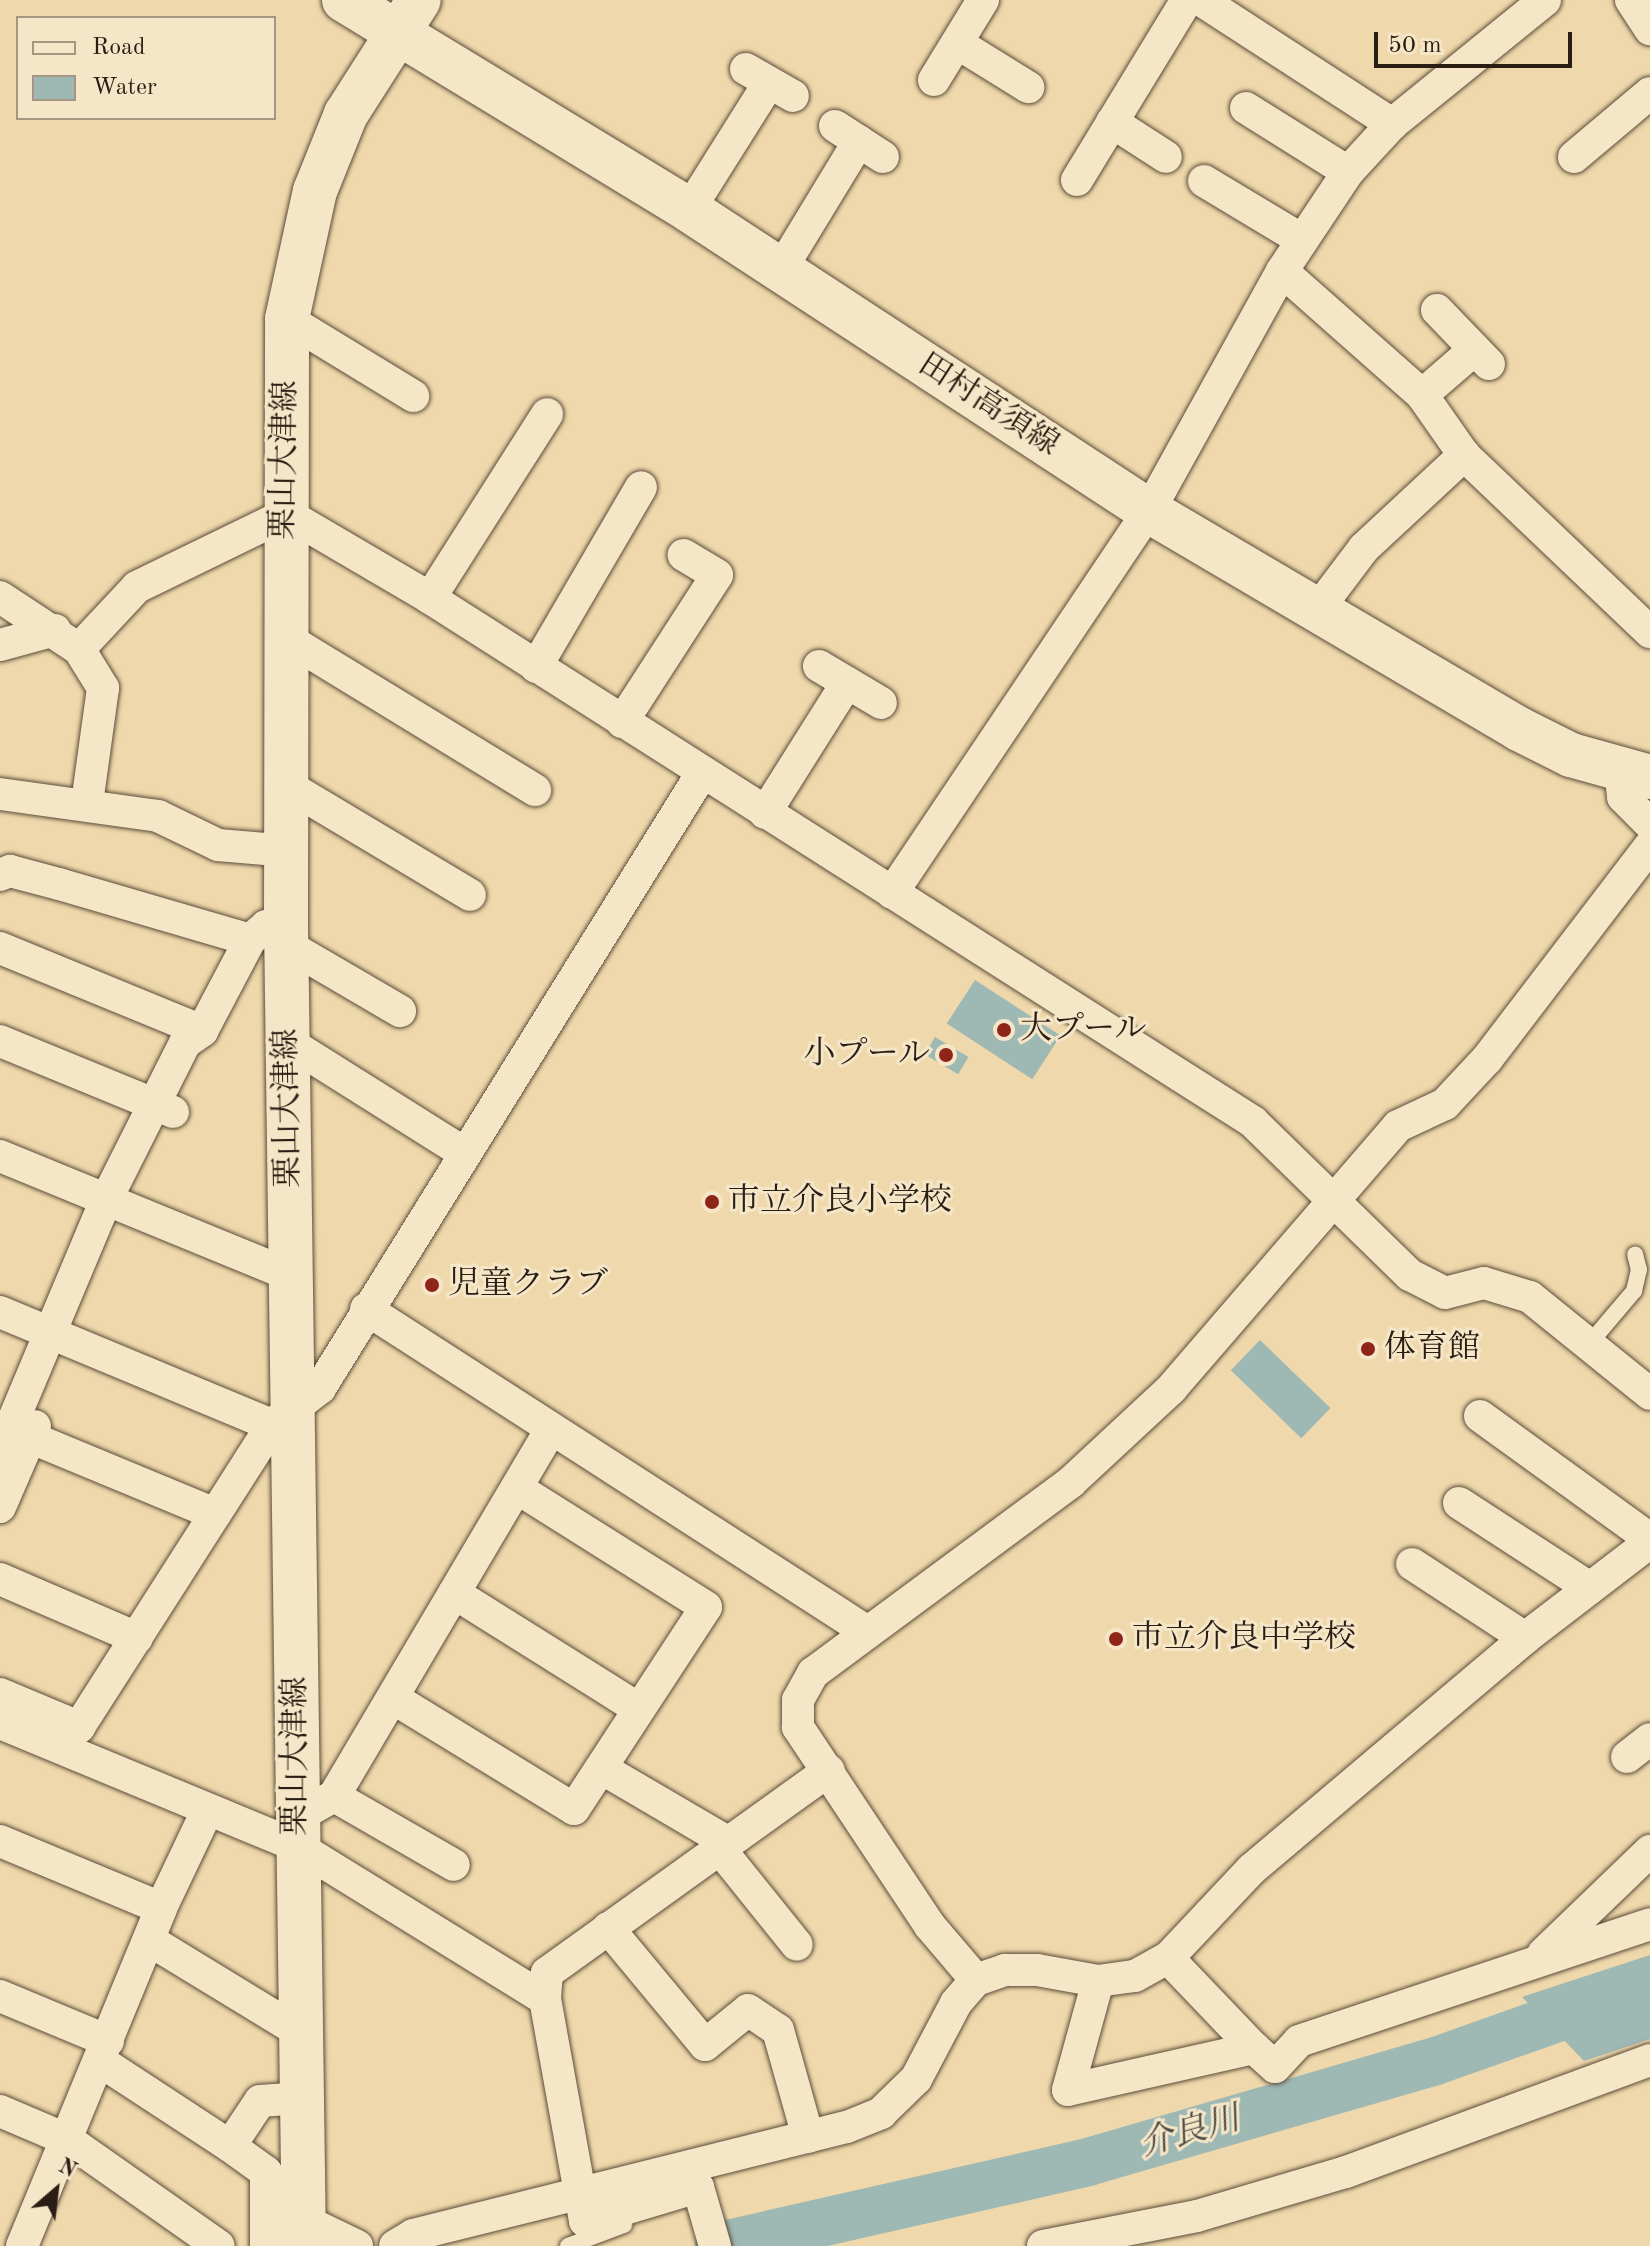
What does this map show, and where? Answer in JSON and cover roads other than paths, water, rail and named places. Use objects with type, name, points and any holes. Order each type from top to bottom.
[{"type":"main road","name":"田村高須線","points":[[344,0],[409,16],[780,271],[1149,511],[1519,729],[1635,774]]},
{"type":"main road","name":"栗山大津線","points":[[303,2233],[298,2031],[310,1820],[283,1416],[292,1276],[288,1042],[274,936],[289,851],[287,319],[297,253],[315,191],[346,114],[409,16]]},
{"type":"street","points":[[934,80],[983,0]]},
{"type":"street","points":[[1077,180],[1187,0]]},
{"type":"street","points":[[1201,0],[1392,124]]},
{"type":"street","points":[[892,893],[1149,511],[1282,271],[1348,172],[1392,124],[1545,0]]},
{"type":"street","points":[[1631,0],[1650,29]]},
{"type":"street","points":[[957,43],[1028,87]]},
{"type":"street","points":[[689,210],[769,83]]},
{"type":"street","points":[[1574,157],[1650,93]]},
{"type":"street","points":[[1246,108],[1348,172]]},
{"type":"street","points":[[1112,122],[1166,157]]},
{"type":"street","points":[[780,271],[859,141]]},
{"type":"street","points":[[1204,181],[1302,240]]},
{"type":"street","points":[[1282,271],[1422,395],[1464,455],[1650,632]]},
{"type":"street","points":[[1422,395],[1481,357],[1437,310]]},
{"type":"street","points":[[287,319],[413,396]]},
{"type":"street","points":[[430,598],[547,414]]},
{"type":"street","points":[[1318,609],[1364,548],[1464,455]]},
{"type":"street","points":[[536,667],[641,487]]},
{"type":"street","points":[[0,645],[67,639],[137,587],[287,514],[430,598],[1253,1122],[1410,1275],[1445,1293],[1484,1283],[1530,1297],[1650,1394]]},
{"type":"street","points":[[622,722],[717,575],[684,555]]},
{"type":"street","points":[[0,597],[67,639],[103,688],[87,804]]},
{"type":"street","points":[[286,638],[535,790]]},
{"type":"street","points":[[819,666],[881,703]]},
{"type":"street","points":[[765,813],[847,683]]},
{"type":"street","points":[[0,1694],[79,1727],[215,1514],[283,1416],[320,1388],[366,1309],[702,773]]},
{"type":"street","points":[[1635,774],[1623,797],[1650,824]]},
{"type":"street","points":[[288,786],[470,895]]},
{"type":"street","points":[[0,794],[158,816],[218,845],[289,851]]},
{"type":"street","points":[[976,1980],[930,1926],[798,1727],[798,1700],[813,1673],[1071,1482],[1160,1400],[1331,1198],[1398,1126],[1445,1104],[1487,1059],[1650,846]]},
{"type":"street","points":[[0,875],[10,871],[274,936],[400,1011]]},
{"type":"street","points":[[0,1507],[10,1436],[60,1337],[116,1204],[164,1108],[185,1043],[202,1031],[274,936]]},
{"type":"street","points":[[0,948],[202,1031]]},
{"type":"street","points":[[0,1041],[164,1108]]},
{"type":"street","points":[[288,1042],[464,1153]]},
{"type":"street","points":[[0,1156],[292,1276]]},
{"type":"street","points":[[366,1309],[866,1631]]},
{"type":"street","points":[[0,1312],[60,1337],[283,1416]]},
{"type":"street","points":[[395,2246],[413,2235],[576,2191],[847,2127],[881,2113],[916,2079],[956,2003],[976,1980],[1005,1970],[1037,1970],[1098,1981],[1135,1976],[1168,1958],[1252,1869],[1525,1638],[1650,1541],[1480,1416]]},
{"type":"street","points":[[310,1820],[393,1698],[551,1429]]},
{"type":"street","points":[[10,1436],[215,1514]]},
{"type":"street","points":[[393,1698],[574,1809],[706,1607],[517,1488]]},
{"type":"street","points":[[1459,1503],[1590,1588]]},
{"type":"street","points":[[1412,1564],[1525,1638]]},
{"type":"street","points":[[0,1579],[137,1638]]},
{"type":"street","points":[[454,1593],[639,1709]]},
{"type":"street","points":[[0,1723],[207,1811],[310,1820],[454,1865]]},
{"type":"street","points":[[601,1768],[723,1845],[797,1945]]},
{"type":"street","points":[[829,1770],[547,1973],[545,1999],[576,2191],[585,2221],[701,2197],[845,2142],[847,2127]]},
{"type":"street","points":[[22,2246],[161,1908],[207,1811]]},
{"type":"street","points":[[310,1820],[545,1999]]},
{"type":"street","points":[[0,1841],[161,1908]]},
{"type":"street","points":[[1539,1958],[1650,1851]]},
{"type":"street","points":[[1168,1958],[1275,2067],[1299,2041],[1539,1958],[1650,1924]]},
{"type":"street","points":[[608,1928],[705,2045],[748,2010],[778,2030],[808,2137]]},
{"type":"street","points":[[149,1940],[298,2031]]},
{"type":"street","points":[[1098,1981],[1068,2090],[1254,2048]]},
{"type":"street","points":[[0,1996],[104,2051],[266,2172],[266,2246]]},
{"type":"street","points":[[1043,2246],[1197,2216],[1346,2172],[1650,2060]]},
{"type":"street","points":[[230,2146],[260,2101],[299,2098]]},
{"type":"street","points":[[0,2111],[68,2140],[219,2246]]},
{"type":"street","points":[[701,2197],[715,2246]]},
{"type":"street","points":[[303,2233],[357,2246]]},
{"type":"lane","points":[[1589,1344],[1634,1291],[1639,1270],[1635,1254]]},
{"type":"lane","points":[[568,2246],[701,2197]]},
{"type":"water","name":"大プール","points":[[975,980],[1061,1036],[1032,1079],[947,1024]]},
{"type":"water","name":"小プール","points":[[935,1037],[968,1057],[958,1074],[925,1054]]},
{"type":"water","points":[[1260,1340],[1330,1408],[1301,1438],[1231,1370]]},
{"type":"water","points":[[1650,1955],[1650,2039],[1584,2061],[1522,1997]]},
{"type":"waterway","name":"介良川","points":[[719,2246],[1088,2162],[1433,2062],[1650,1985]]},
{"type":"place","name":"大プール","points":[[1004,1030]]},
{"type":"place","name":"小プール","points":[[946,1055]]},
{"type":"place","name":"市立介良小学校","points":[[712,1202]]},
{"type":"place","name":"児童クラブ","points":[[432,1285]]},
{"type":"place","name":"体育館","points":[[1368,1349]]},
{"type":"place","name":"市立介良中学校","points":[[1116,1639]]}]
